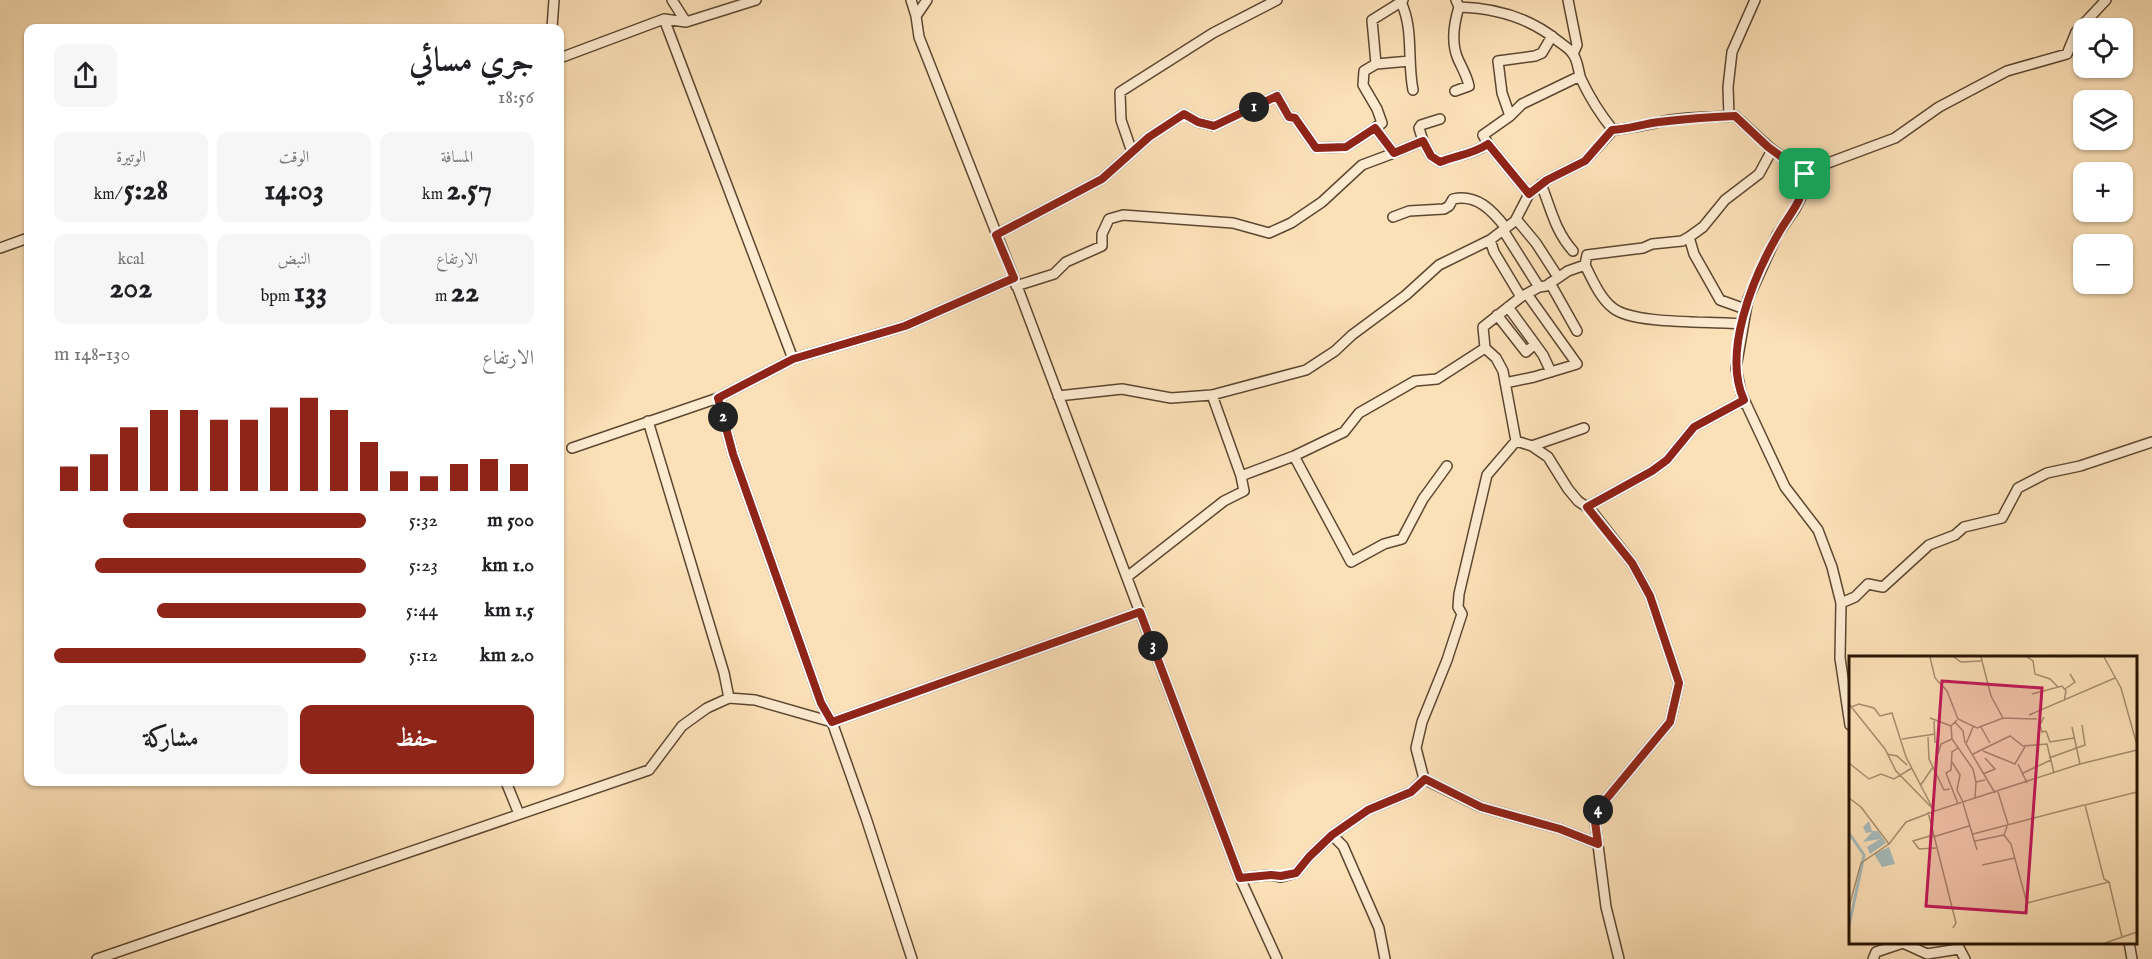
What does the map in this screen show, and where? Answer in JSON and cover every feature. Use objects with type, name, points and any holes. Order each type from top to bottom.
[{"type":"street","points":[[552,24],[554,0]]},
{"type":"street","points":[[672,0],[686,22]]},
{"type":"street","points":[[564,53],[664,20],[686,22],[756,0]]},
{"type":"street","points":[[911,0],[919,38],[1015,282],[1240,878],[1277,959]]},
{"type":"street","points":[[916,16],[927,0]]},
{"type":"street","points":[[1132,152],[1121,120],[1120,92],[1213,33],[1277,0]]},
{"type":"street","points":[[1568,0],[1577,45],[1574,54],[1580,76],[1595,108],[1612,130]]},
{"type":"street","points":[[1729,116],[1728,87],[1732,52],[1755,0]]},
{"type":"street","points":[[1805,174],[1895,138],[1939,107],[2007,71],[2067,54],[2076,32],[2106,0]]},
{"type":"street","points":[[1376,64],[1372,20],[1402,1],[1411,43],[1409,70],[1413,90]]},
{"type":"street","points":[[1455,91],[1469,86],[1467,75],[1457,56],[1454,35],[1458,3],[1527,21],[1552,36],[1574,54]]},
{"type":"street","points":[[664,20],[793,359]]},
{"type":"street","points":[[1510,116],[1502,93],[1498,61],[1542,53],[1552,36]]},
{"type":"street","points":[[996,235],[1102,179],[1149,137],[1184,114],[1198,122],[1214,126],[1277,96],[1289,117],[1295,118],[1316,148],[1346,147],[1382,123],[1363,85],[1364,71],[1376,64],[1410,61]]},
{"type":"street","points":[[1529,194],[1483,135],[1510,116],[1522,104],[1580,76]]},
{"type":"street","points":[[1058,396],[1122,389],[1171,398],[1212,395],[1306,370],[1335,351],[1352,334],[1406,295],[1439,265],[1490,240],[1516,219],[1529,194],[1541,184],[1585,161],[1612,130],[1634,128],[1655,122],[1735,116],[1772,150],[1805,174]]},
{"type":"street","points":[[1440,119],[1421,125],[1419,128],[1431,156],[1440,162],[1477,152],[1488,144]]},
{"type":"street","points":[[1375,128],[1394,153]]},
{"type":"street","points":[[572,448],[718,398],[793,359],[905,326],[1015,282],[1054,274],[1066,261],[1102,246],[1102,234],[1109,219],[1123,214],[1233,223],[1269,233],[1291,223],[1322,202],[1362,165],[1423,141]]},
{"type":"street","points":[[1742,324],[1666,321],[1634,317],[1613,309],[1598,290],[1585,265],[1587,255],[1643,248],[1652,244],[1682,241],[1689,237],[1703,227],[1725,200],[1759,174],[1772,150]]},
{"type":"street","points":[[1805,174],[1804,191],[1777,235],[1761,267],[1746,309],[1736,368],[1744,400],[1785,486],[1818,530],[1832,567],[1841,603],[1840,658],[1849,713]]},
{"type":"street","points":[[1541,184],[1554,215],[1556,229],[1573,251]]},
{"type":"street","points":[[1393,217],[1408,211],[1444,209],[1453,199],[1476,200],[1494,213],[1539,287]]},
{"type":"street","points":[[1516,219],[1536,243],[1558,277]]},
{"type":"street","points":[[1689,237],[1695,254],[1720,300],[1746,309]]},
{"type":"street","points":[[0,248],[24,239]]},
{"type":"street","points":[[1490,240],[1494,252],[1524,295],[1577,364],[1505,383]]},
{"type":"street","points":[[1516,441],[1503,371],[1496,358],[1485,348],[1483,327],[1524,295],[1585,265]]},
{"type":"street","points":[[1550,283],[1577,331]]},
{"type":"street","points":[[1508,307],[1535,344],[1551,372]]},
{"type":"street","points":[[1497,315],[1526,352],[1535,344]]},
{"type":"street","points":[[1241,476],[1294,456],[1344,432],[1359,413],[1415,381],[1437,379],[1485,348]]},
{"type":"street","points":[[1126,577],[1224,501],[1244,491],[1241,476],[1212,395]]},
{"type":"street","points":[[718,398],[733,454],[759,532],[821,703],[832,722],[912,959]]},
{"type":"street","points":[[1587,507],[1652,471],[1667,460],[1694,427],[1744,400]]},
{"type":"street","points":[[648,421],[724,673],[729,698]]},
{"type":"street","points":[[1532,446],[1584,428]]},
{"type":"street","points":[[1516,441],[1532,446],[1548,457],[1568,489],[1578,501],[1587,507],[1632,563],[1650,596],[1679,683],[1670,722],[1594,814],[1606,907],[1619,959]]},
{"type":"street","points":[[1516,441],[1487,475],[1459,594],[1458,607],[1462,614],[1447,660],[1422,722],[1416,748],[1425,779],[1481,807],[1560,829],[1598,844]]},
{"type":"street","points":[[1841,603],[1855,597],[1868,584],[1883,587],[1929,545],[1955,535],[1964,527],[2002,518],[2018,488],[2047,473],[2080,466],[2152,442]]},
{"type":"street","points":[[1294,456],[1351,562],[1384,544],[1402,540],[1423,499],[1447,466]]},
{"type":"street","points":[[97,959],[649,770],[682,726],[707,708],[729,698],[755,700],[832,722],[1140,612]]},
{"type":"street","points":[[1240,878],[1296,873],[1332,835],[1368,810],[1411,792],[1425,779]]},
{"type":"street","points":[[508,786],[519,814]]},
{"type":"street","points":[[1332,835],[1343,846],[1379,928],[1385,959]]},
{"type":"street","points":[[1873,959],[1876,952],[1901,944]]},
{"type":"street","points":[[1906,944],[1927,954],[1958,946],[1965,959]]},
{"type":"street","points":[[2129,944],[2132,959]]},
{"type":"route","points":[[1277,96],[1289,117],[1295,118],[1316,148],[1346,147],[1375,128],[1394,153],[1423,141],[1431,156],[1440,162],[1477,152],[1488,144],[1511,175],[1529,194],[1547,180],[1585,161],[1601,146],[1612,130],[1634,128],[1655,122],[1735,116],[1768,147],[1805,174],[1804,191],[1777,235],[1748,299],[1736,368],[1744,400],[1694,427],[1667,460],[1652,471],[1587,507],[1632,563],[1650,596],[1679,683],[1670,722],[1594,814],[1598,844],[1560,829],[1481,807],[1425,779],[1411,792],[1368,810],[1332,835],[1296,873],[1288,876],[1240,878],[1140,612],[832,722],[821,703],[780,584],[759,532],[733,454],[718,398],[793,359],[905,326],[1014,278],[996,235],[1102,179],[1149,137],[1184,114],[1198,122],[1214,126],[1277,96]]}]
